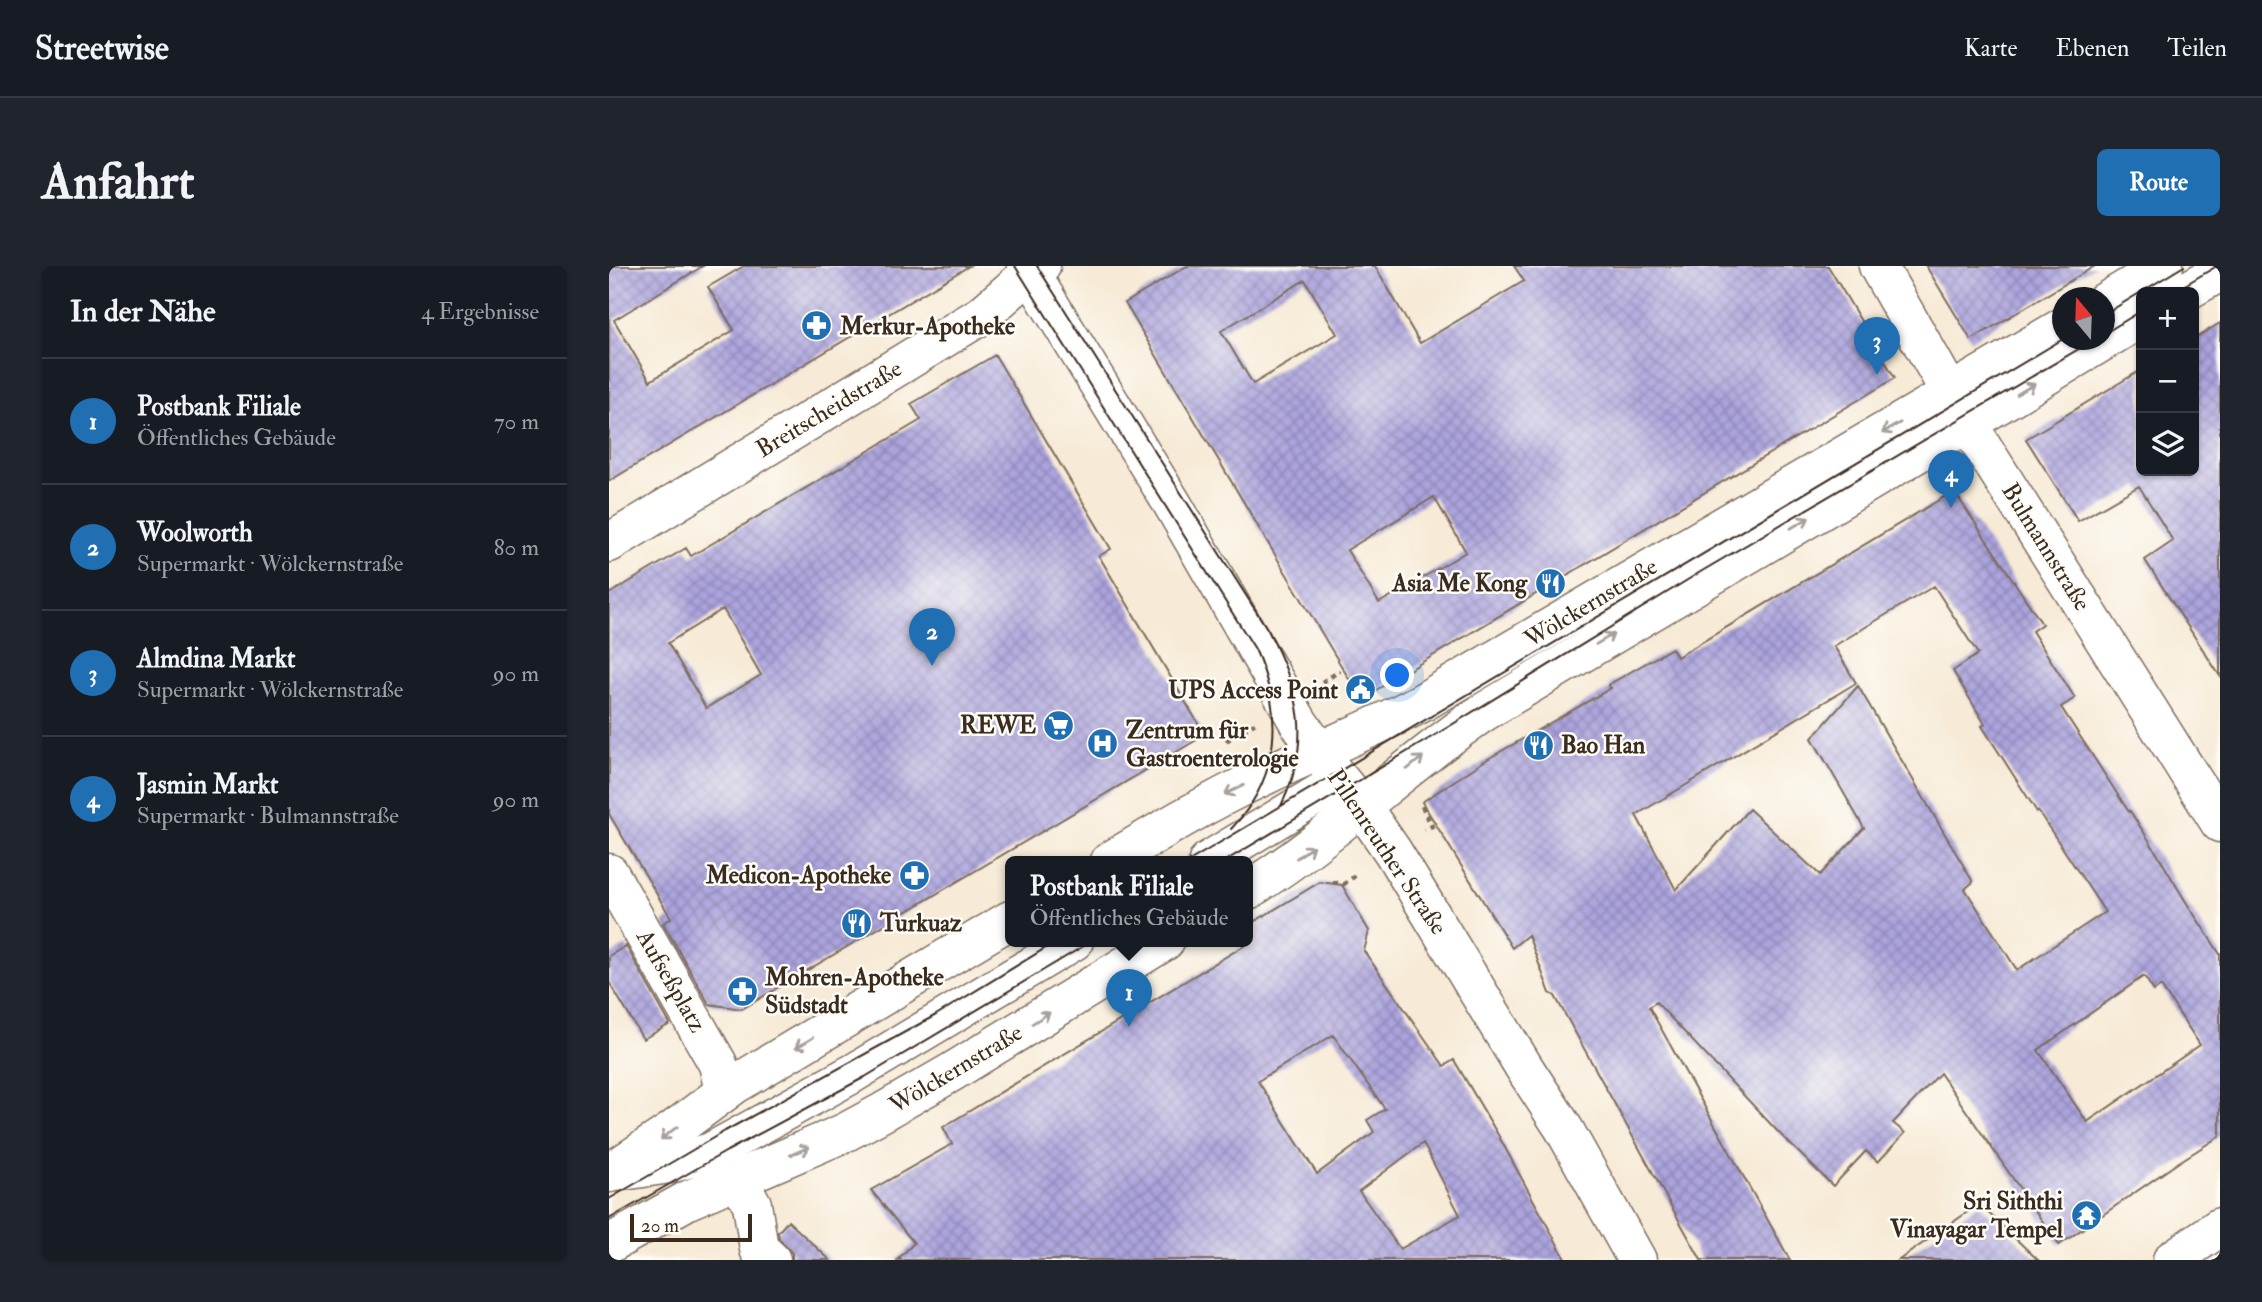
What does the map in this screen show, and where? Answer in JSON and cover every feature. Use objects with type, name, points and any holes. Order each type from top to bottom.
[{"type":"main road","name":"Bulmannstraße","points":[[1878,266],[1959,409],[2220,823]]},
{"type":"main road","points":[[2115,296],[2165,266]]},
{"type":"main road","name":"Breitscheidstraße","points":[[609,543],[982,315],[1033,268]]},
{"type":"main road","name":"Pillenreuther Straße","points":[[1033,268],[1340,780],[1393,852],[1564,1129],[1637,1260]]},
{"type":"main road","points":[[2194,287],[2220,272]]},
{"type":"main road","name":"Wölckernstraße","points":[[1253,887],[1276,872],[1340,780],[1387,721],[1688,545],[2136,320]]},
{"type":"main road","name":"Wölckernstraße","points":[[1118,856],[1202,806],[1340,780],[1446,738],[1484,712],[1718,570],[1959,409],[2052,336]]},
{"type":"main road","points":[[1216,856],[1340,780]]},
{"type":"main road","name":"Aufseßplatz","points":[[609,873],[718,1064],[724,1092]]},
{"type":"main road","points":[[609,1173],[724,1092],[1005,923]]},
{"type":"main road","points":[[609,1244],[688,1200],[731,1160],[852,1074],[1064,947]]},
{"type":"main road","name":"Wölckernstraße","points":[[731,1160],[846,1132],[912,1096],[1155,947]]},
{"type":"main road","points":[[609,1173],[670,1164],[711,1152],[731,1160],[752,1204],[759,1249],[771,1260]]},
{"type":"main road","points":[[2172,1260],[2220,1227]]},
{"type":"building","points":[[609,266],[703,266],[614,320],[650,381],[734,330],[708,287],[744,266],[969,266],[609,481]]},
{"type":"building","points":[[1187,266],[1375,266],[1420,343],[1524,281],[1514,266],[1828,266],[1895,378],[1361,699],[1125,303]],"holes":[[[1305,280],[1337,334],[1253,384],[1221,331]],[[1434,497],[1466,552],[1379,603],[1347,550]]]},
{"type":"building","points":[[1926,266],[2095,266],[2060,287],[2052,287],[2052,292],[1971,340]]},
{"type":"building","points":[[2220,323],[2220,676],[2145,560],[2173,541],[2139,486],[2078,521],[2026,439],[2136,373],[2136,476],[2199,476],[2199,336]]},
{"type":"building","points":[[995,355],[1111,549],[1099,556],[1205,735],[742,1009],[709,1004],[663,923],[671,918],[609,814],[609,594],[686,548],[691,556],[921,420],[911,404]],"holes":[[[723,609],[761,675],[706,708],[668,643]]]},
{"type":"building","points":[[1954,491],[2042,624],[2032,631],[2075,698],[2061,707],[2220,954],[2220,1136],[2059,1245],[1940,1073],[1893,1123],[1905,1133],[1878,1162],[1866,1151],[1833,1186],[1780,1134],[1656,1002],[1649,1007],[1790,1260],[1701,1260],[1555,996],[1550,993],[1528,935],[1512,948],[1422,802],[1486,760],[1611,688],[1608,685],[1672,648],[1677,657]],"holes":[[[1934,586],[1978,654],[1953,671],[1985,724],[1982,726],[2105,912],[2017,970],[1965,889],[1973,882],[1858,686],[1812,738],[1864,828],[1820,875],[1749,809],[1676,890],[1636,815],[1856,683],[1834,646]],[[2144,976],[2154,991],[2161,986],[2200,1045],[2087,1122],[2038,1050]]]},
{"type":"building","points":[[1320,882],[1342,885],[1369,931],[1364,951],[1444,1066],[1454,1060],[1566,1260],[897,1260],[914,1243],[871,1190],[952,1144],[943,1127],[1242,947],[1253,947],[1253,922]],"holes":[[[1333,1035],[1385,1109],[1367,1120],[1374,1132],[1317,1174],[1258,1081]],[[1423,1143],[1460,1215],[1400,1249],[1359,1191]]]},
{"type":"building","points":[[626,946],[670,1024],[643,1039],[609,982],[609,956]]},
{"type":"building","points":[[1979,1204],[2038,1260],[1899,1260]]},
{"type":"building","points":[[788,1221],[830,1260],[792,1260],[792,1253],[779,1238],[778,1232]]},
{"type":"tram line","points":[[1015,266],[1255,649],[1271,697],[1273,743],[1260,788],[1248,809],[1231,829]]},
{"type":"tram line","points":[[1037,266],[1268,630],[1279,653],[1295,696],[1299,716],[1297,759],[1281,806]]},
{"type":"tram line","points":[[2115,308],[2184,266]]},
{"type":"tram line","points":[[2181,287],[2217,266]]},
{"type":"tram line","points":[[2115,327],[2136,314]]},
{"type":"tram line","points":[[1197,856],[2052,346]]},
{"type":"tram line","points":[[1233,856],[1702,571],[2077,350]]},
{"type":"tram line","points":[[609,1199],[725,1131],[936,1015],[1047,947]]},
{"type":"tram line","points":[[609,1219],[727,1151],[865,1077],[1082,947]]},
{"type":"place","name":"Merkur-Apotheke","points":[[817,326]]},
{"type":"place","name":"Almdina Markt","points":[[1877,375]]},
{"type":"place","name":"Jasmin Markt","points":[[1951,508]]},
{"type":"place","name":"Asia Me Kong","points":[[1550,583]]},
{"type":"place","name":"Woolworth","points":[[932,666]]},
{"type":"place","name":"UPS Access Point","points":[[1361,690]]},
{"type":"place","name":"REWE","points":[[1059,725]]},
{"type":"place","name":"Zentrum für Gastroenterologie","points":[[1103,744]]},
{"type":"place","name":"Bao Han","points":[[1538,745]]},
{"type":"place","name":"Medicon-Apotheke","points":[[914,875]]},
{"type":"place","name":"Turkuaz","points":[[857,923]]},
{"type":"place","name":"Mohren-Apotheke Südstadt","points":[[742,991]]},
{"type":"place","name":"Postbank Filiale","points":[[1129,1027]]},
{"type":"place","name":"Sri Siththi Vinayagar Tempel","points":[[2086,1215]]}]
